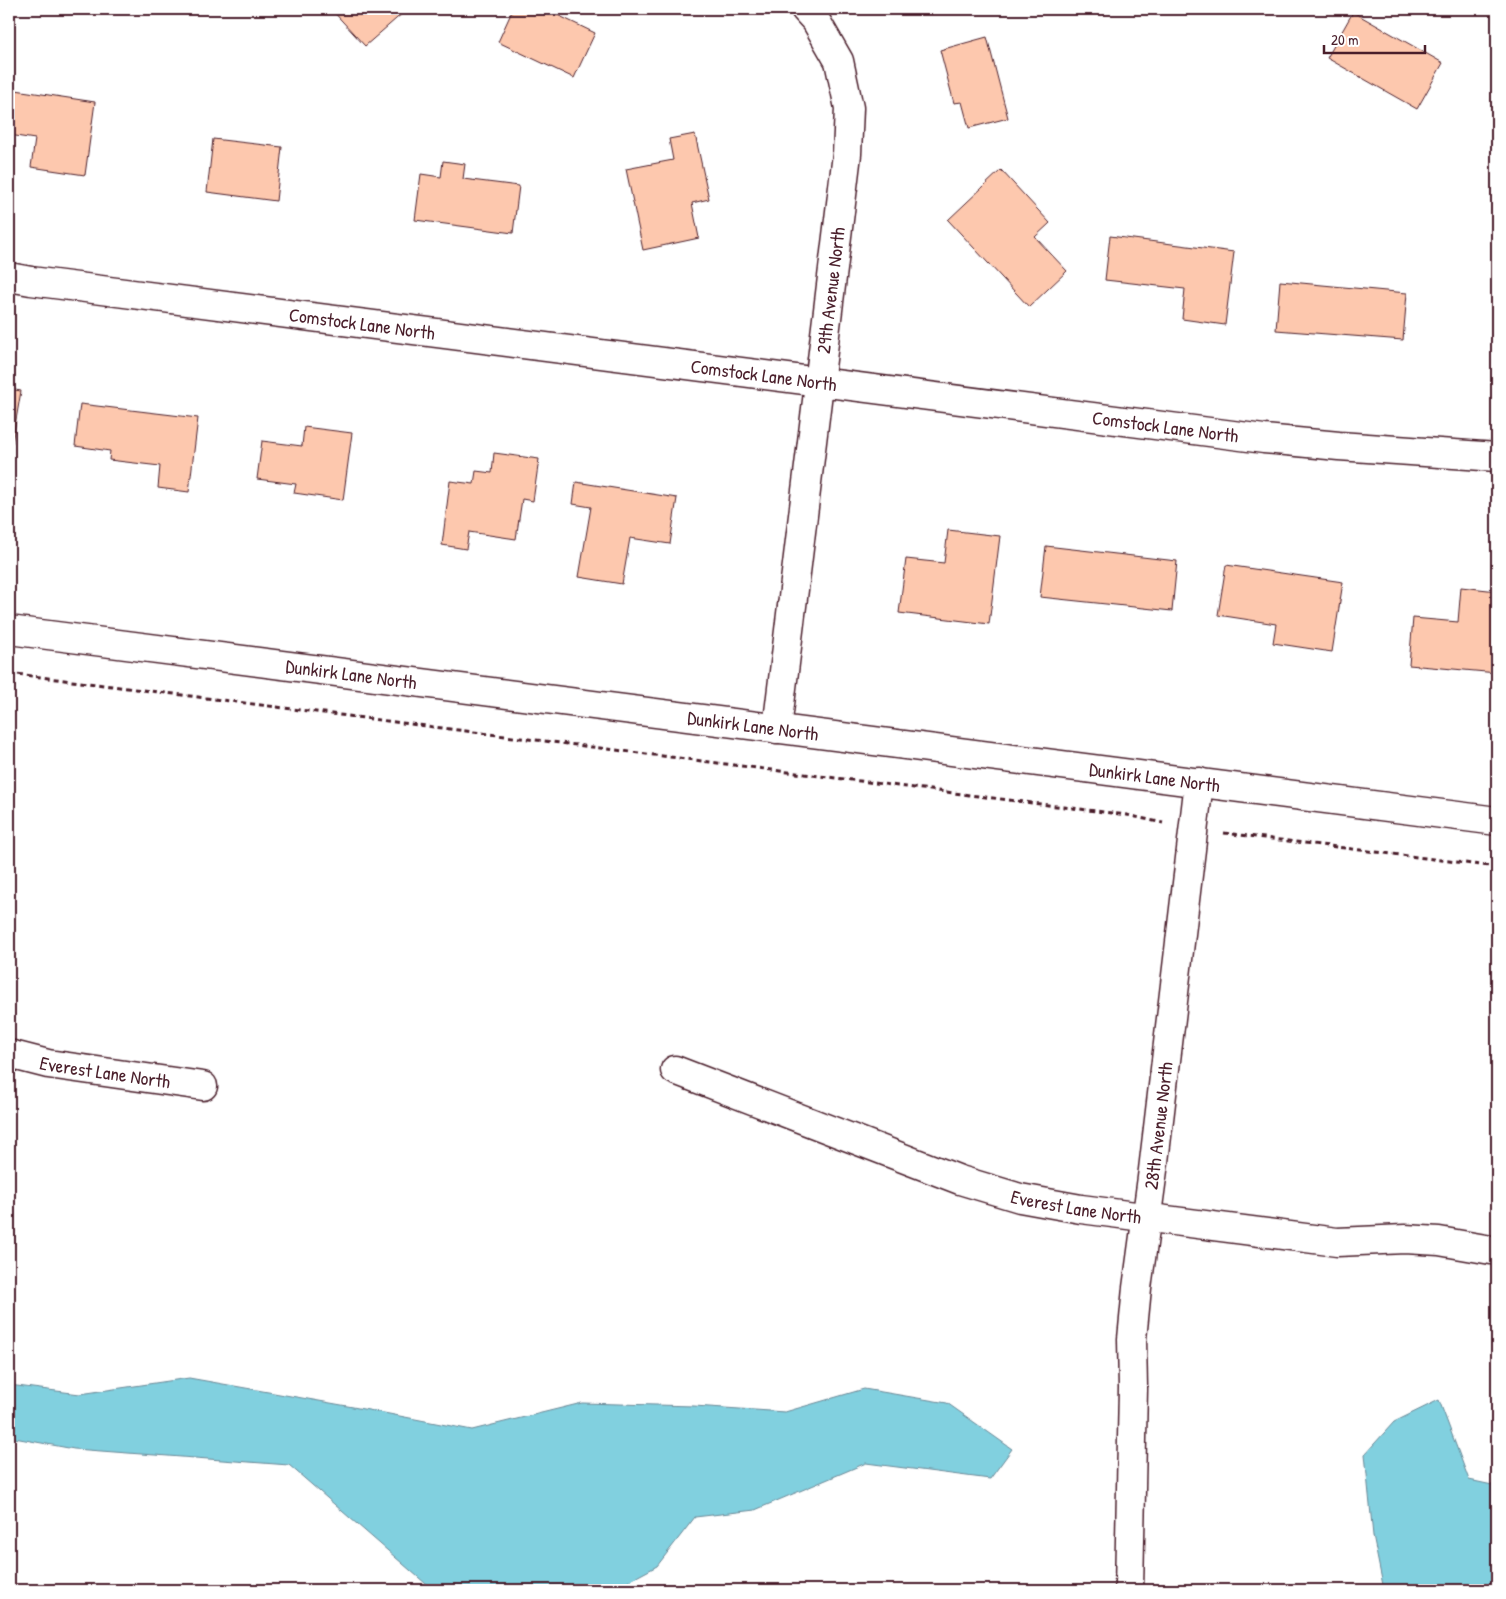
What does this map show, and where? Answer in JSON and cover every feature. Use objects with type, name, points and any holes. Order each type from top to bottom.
[{"type":"street","name":"29th Avenue North","points":[[777,729],[847,154],[849,108],[839,61],[816,21],[805,9]]},
{"type":"street","name":"Comstock Lane North","points":[[20,279],[1264,439],[1497,457]]},
{"type":"street","name":"Dunkirk Lane North","points":[[9,630],[1497,821]]},
{"type":"street","name":"28th Avenue North","points":[[1128,1590],[1133,1388],[1132,1339],[1136,1288],[1199,782]]},
{"type":"street","name":"Everest Lane North","points":[[9,1054],[48,1064],[203,1086]]},
{"type":"street","name":"Everest Lane North","points":[[675,1070],[960,1180],[1020,1198],[1081,1210],[1337,1242],[1405,1239],[1439,1241],[1497,1250]]},
{"type":"path","points":[[9,672],[1127,815],[1194,829],[1497,867]]},
{"type":"water","points":[[189,1378],[472,1430],[582,1403],[694,1406],[785,1412],[864,1389],[947,1403],[1012,1449],[990,1479],[866,1463],[755,1510],[695,1517],[657,1566],[612,1590],[433,1590],[289,1465],[74,1449],[9,1437],[9,1385],[80,1394]]},
{"type":"water","points":[[1439,1400],[1469,1480],[1497,1486],[1497,1590],[1384,1590],[1373,1536],[1365,1454],[1394,1422]]},
{"type":"building","points":[[331,9],[401,9],[404,12],[365,46]]},
{"type":"building","points":[[513,9],[545,9],[595,33],[574,78],[498,42]]},
{"type":"building","points":[[1353,12],[1443,63],[1417,109],[1327,58]]},
{"type":"building","points":[[987,37],[1008,118],[969,128],[962,102],[954,103],[940,50]]},
{"type":"building","points":[[9,89],[95,102],[85,175],[31,167],[35,139],[9,135]]},
{"type":"building","points":[[695,134],[709,199],[692,203],[699,238],[643,250],[626,169],[673,160],[669,139]]},
{"type":"building","points":[[213,139],[282,147],[276,201],[207,192]]},
{"type":"building","points":[[443,161],[465,164],[463,179],[519,186],[513,233],[415,220],[421,174],[441,177]]},
{"type":"building","points":[[1001,170],[1050,223],[1035,237],[1067,271],[1029,307],[948,220]]},
{"type":"building","points":[[1110,236],[1234,252],[1225,325],[1182,319],[1185,289],[1105,280]]},
{"type":"building","points":[[1280,281],[1407,293],[1403,340],[1276,330]]},
{"type":"building","points":[[9,389],[21,391],[12,443],[9,443]]},
{"type":"building","points":[[80,404],[198,418],[189,492],[158,488],[160,466],[109,460],[110,451],[75,446]]},
{"type":"building","points":[[304,427],[352,433],[343,500],[294,493],[296,484],[257,479],[262,441],[302,446]]},
{"type":"building","points":[[494,453],[539,459],[533,501],[522,499],[516,539],[469,532],[466,549],[442,545],[450,481],[474,484],[476,471],[492,473]]},
{"type":"building","points":[[576,482],[677,498],[670,544],[630,538],[622,584],[579,577],[591,507],[573,504]]},
{"type":"building","points":[[948,530],[1000,536],[989,624],[899,613],[906,559],[944,563]]},
{"type":"building","points":[[1046,546],[1177,561],[1172,611],[1040,597]]},
{"type":"building","points":[[1226,565],[1343,582],[1332,652],[1273,643],[1276,624],[1218,615]]},
{"type":"building","points":[[1461,587],[1497,591],[1497,673],[1409,665],[1413,618],[1458,622]]}]
